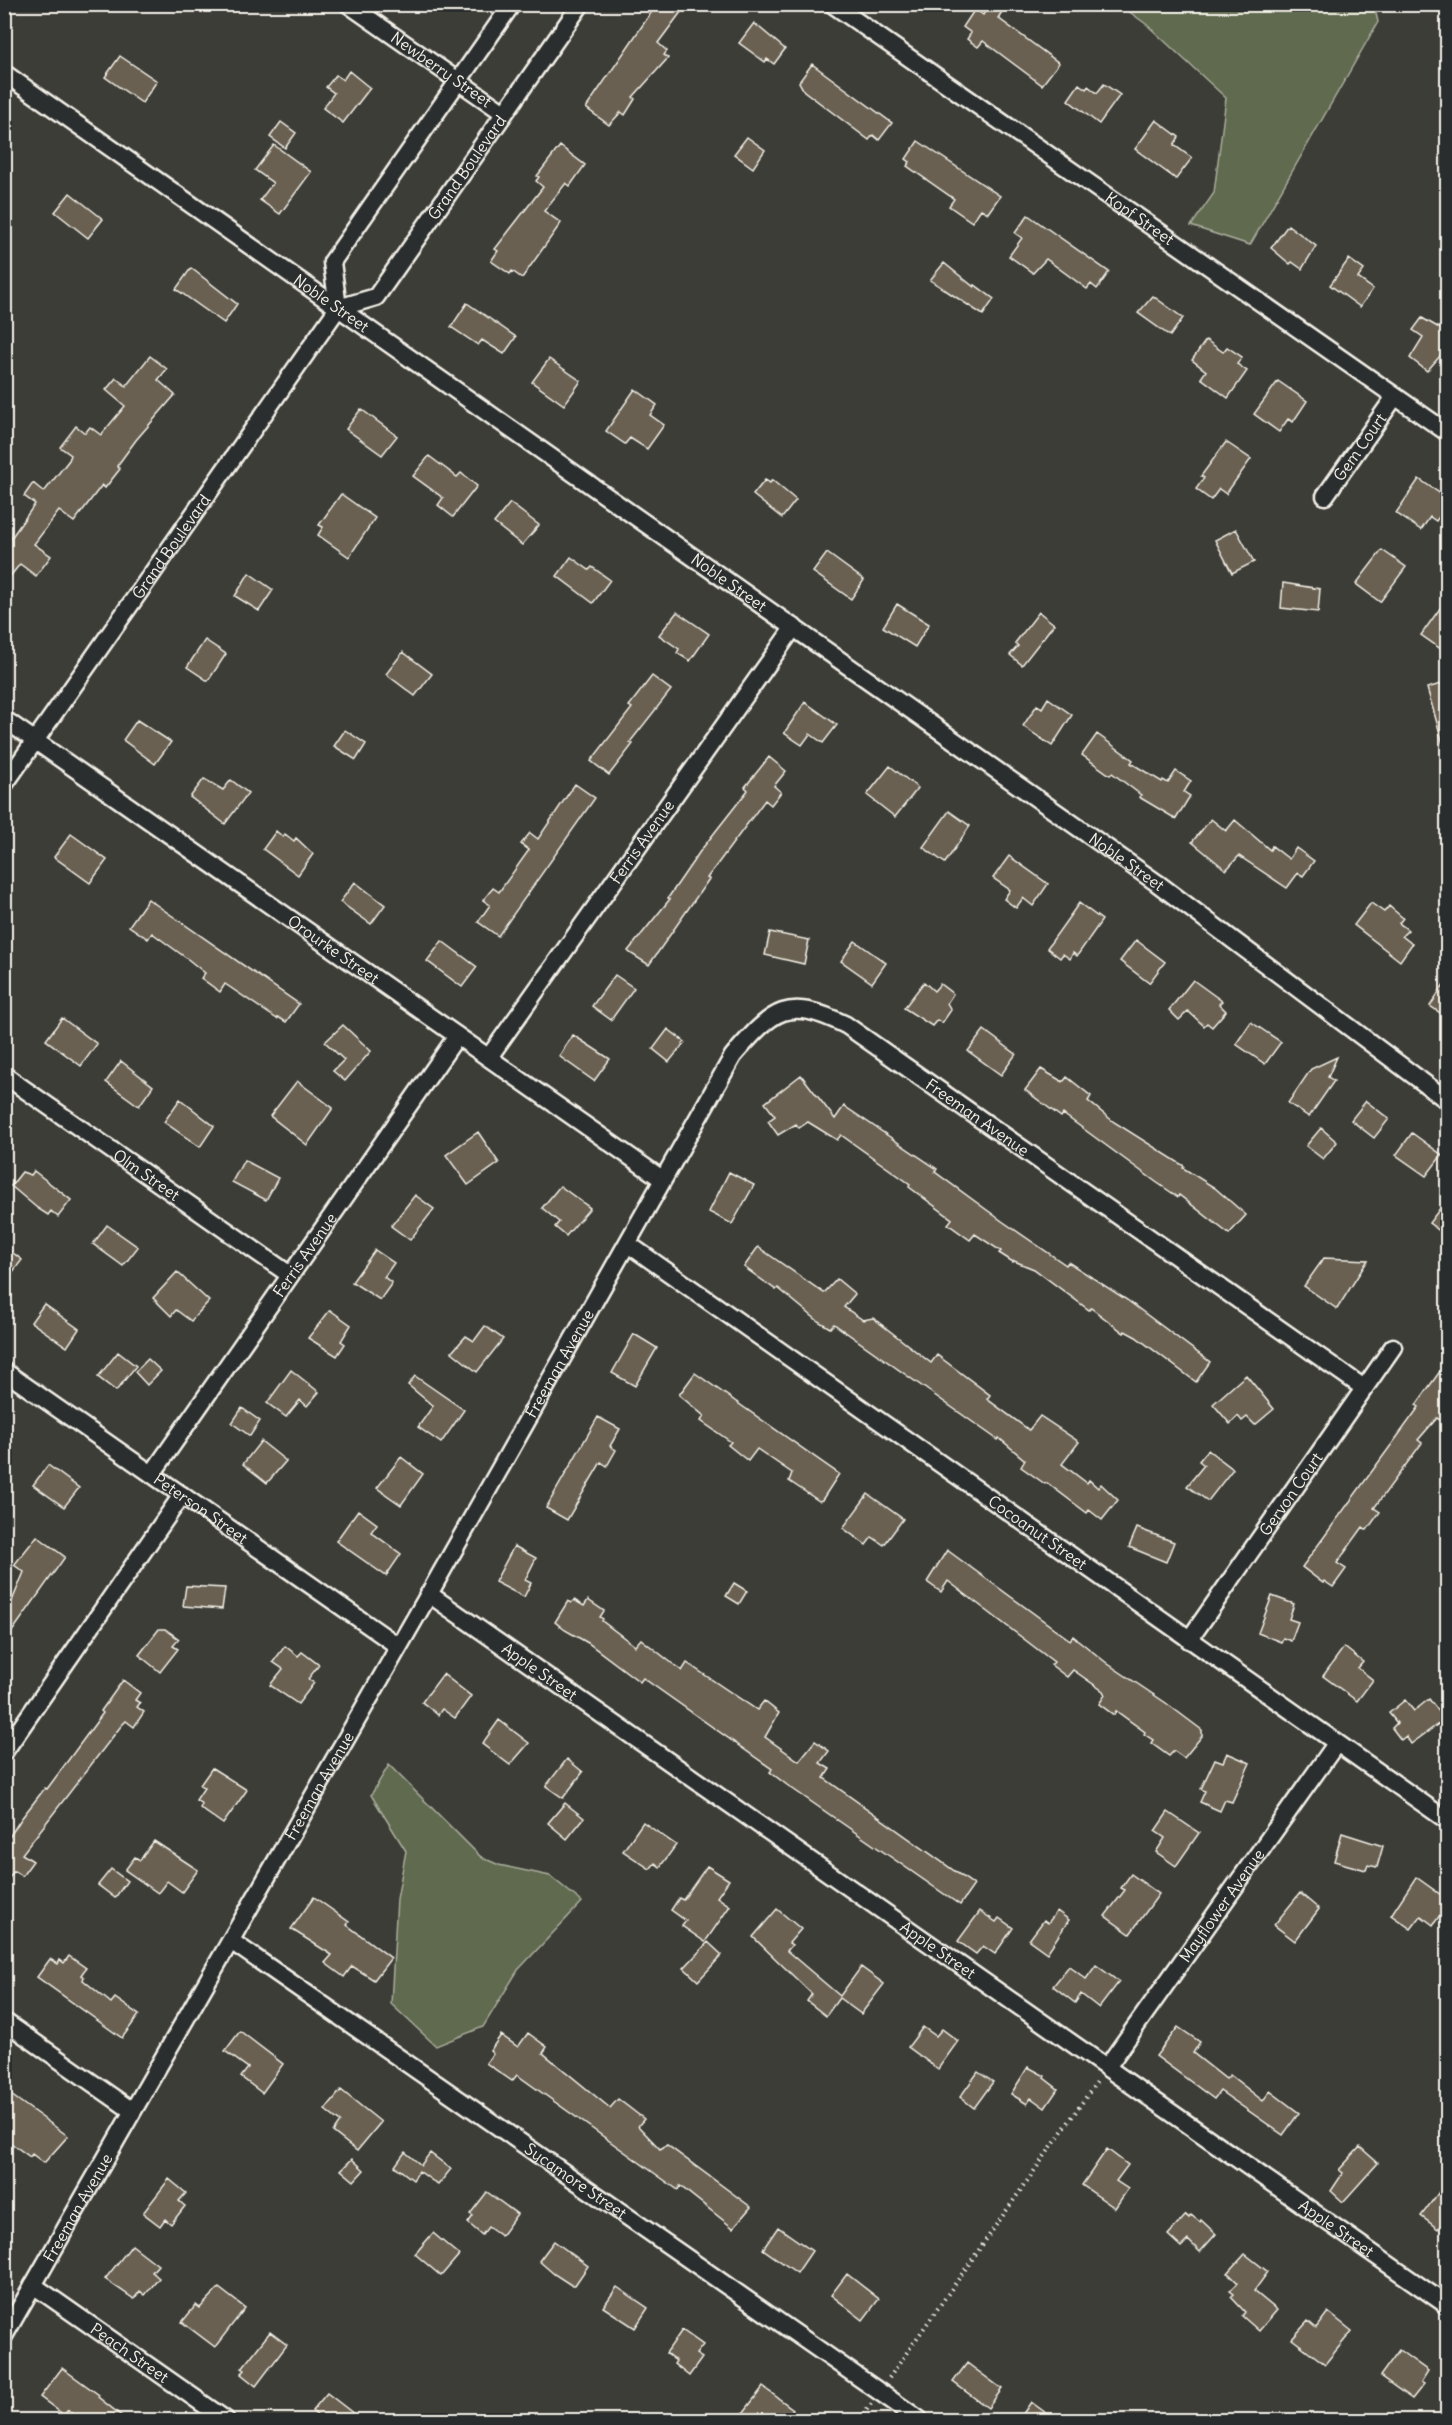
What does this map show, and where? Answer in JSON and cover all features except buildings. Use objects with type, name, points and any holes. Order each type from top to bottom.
[{"type":"street","name":"Newberry Street","points":[[348,4],[504,113]]},
{"type":"street","points":[[338,309],[332,262],[512,4]]},
{"type":"street","name":"Grand Boulevard","points":[[4,785],[338,309],[376,297],[581,4]]},
{"type":"street","name":"Kopf Street","points":[[832,4],[1448,433]]},
{"type":"street","name":"Noble Street","points":[[4,73],[1157,882],[1448,1101]]},
{"type":"street","name":"Gem Court","points":[[1325,496],[1395,398]]},
{"type":"street","name":"Ferris Avenue","points":[[489,1057],[794,627]]},
{"type":"street","name":"Orourke Street","points":[[4,719],[662,1179]]},
{"type":"street","name":"Freeman Avenue","points":[[4,2336],[131,2110],[231,1941],[429,1594],[628,1244],[662,1179],[733,1056],[760,1025],[789,1008],[818,1011],[846,1025],[1364,1388]]},
{"type":"street","name":"Ferris Avenue","points":[[152,1474],[457,1036]]},
{"type":"street","name":"Olm Street","points":[[4,1075],[290,1275]]},
{"type":"street","name":"Cocoanut Street","points":[[628,1244],[1336,1744],[1445,1816]]},
{"type":"street","name":"Gervon Court","points":[[1189,1640],[1393,1347]]},
{"type":"street","name":"Peterson Street","points":[[4,1371],[398,1646]]},
{"type":"street","points":[[4,1752],[182,1495]]},
{"type":"street","name":"Apple Street","points":[[429,1594],[1448,2306]]},
{"type":"street","name":"Mayflower Avenue","points":[[1107,2067],[1336,1744]]},
{"type":"street","name":"Sycamore Street","points":[[231,1941],[920,2421]]},
{"type":"street","points":[[4,2021],[131,2110]]},
{"type":"street","name":"Peach Street","points":[[33,2285],[226,2421]]},
{"type":"path","points":[[879,2392],[1107,2067]]},
{"type":"green space","points":[[1120,5],[1374,5],[1378,22],[1250,245],[1191,226],[1214,193],[1226,98],[1146,24]]},
{"type":"green space","points":[[389,1765],[481,1857],[499,1865],[550,1876],[582,1902],[518,1970],[483,2027],[436,2046],[391,2004],[397,1899],[406,1851],[371,1795]]}]
